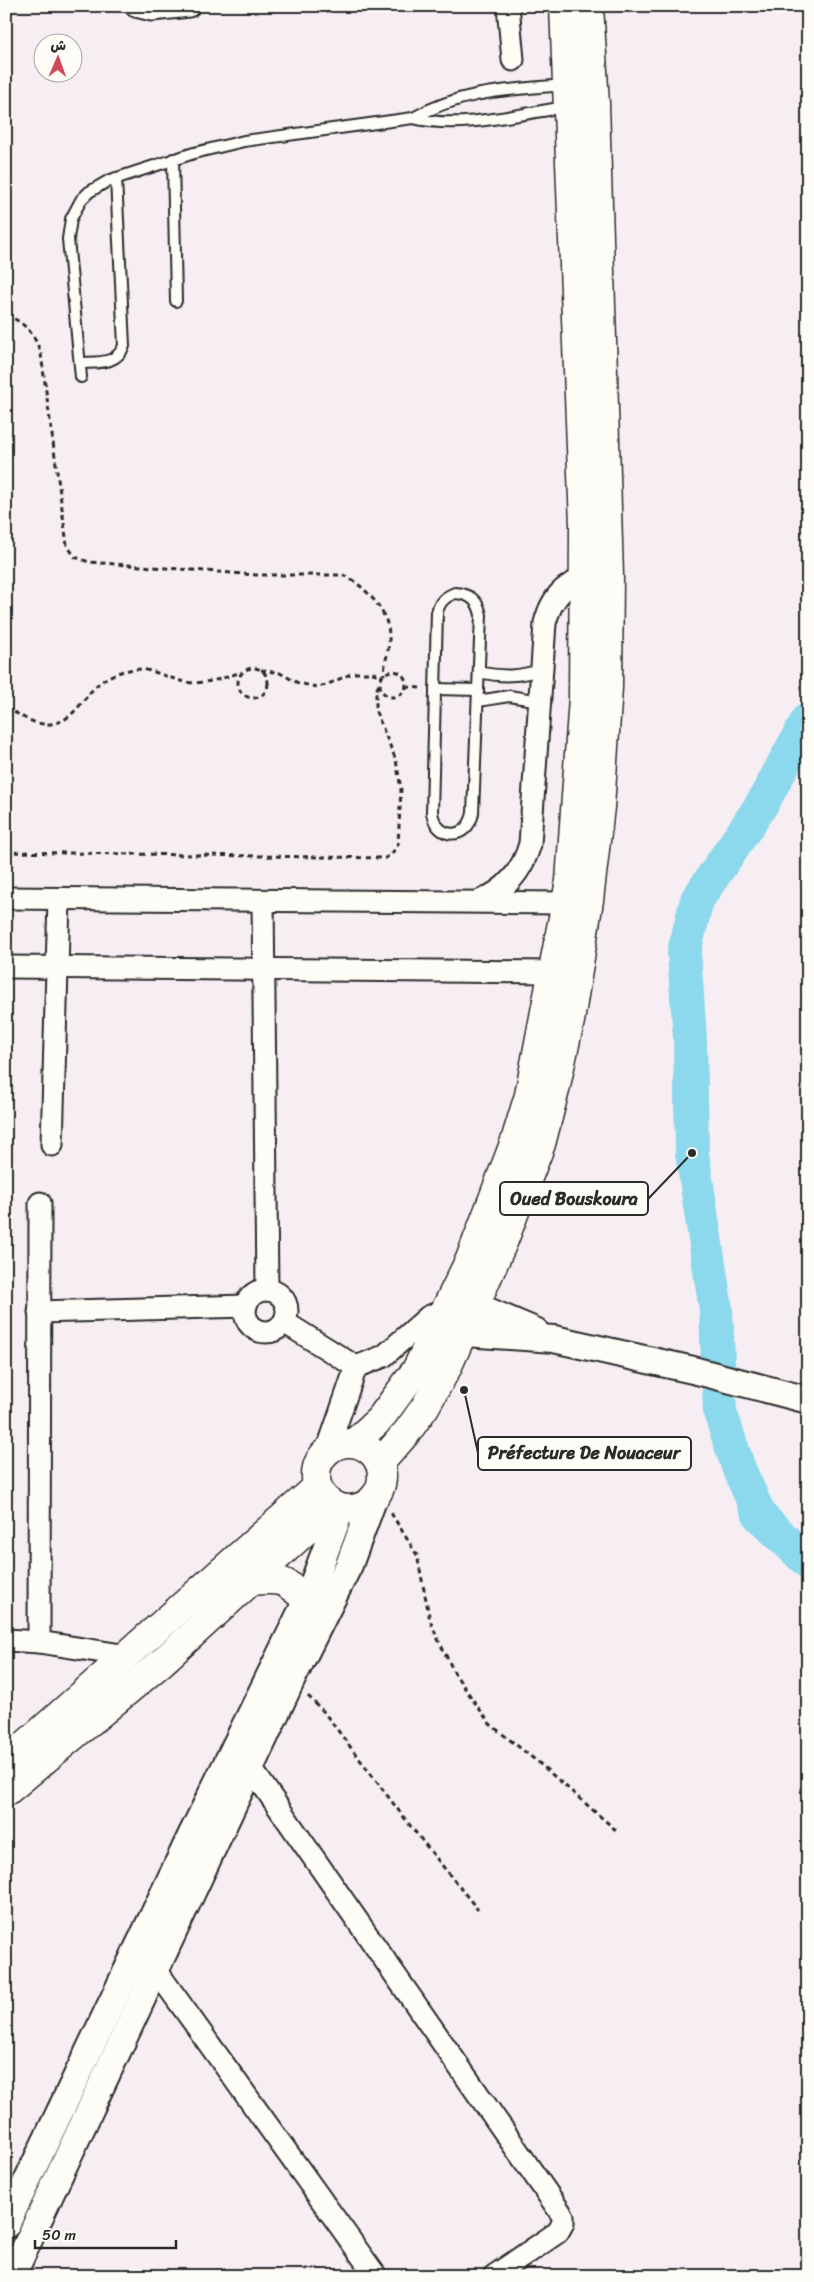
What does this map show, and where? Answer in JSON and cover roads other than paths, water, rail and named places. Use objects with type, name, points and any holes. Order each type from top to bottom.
[{"type":"main road","points":[[354,1443],[380,1419],[416,1370],[470,1259],[516,1141],[529,1095],[570,881],[583,698],[596,577],[584,525],[564,6]]},
{"type":"main road","points":[[380,1463],[407,1432],[430,1400],[464,1333],[541,1144],[570,1021],[589,900],[600,807],[608,687],[596,577],[594,94],[589,6]]},
{"type":"main road","points":[[567,96],[594,94]]},
{"type":"main road","points":[[354,1443],[365,1446],[374,1453],[380,1463],[383,1478],[375,1497],[358,1508],[330,1501],[315,1478],[316,1468],[327,1451],[335,1446],[354,1443]]},
{"type":"main road","points":[[6,1792],[162,1662],[252,1581],[330,1501]]},
{"type":"main road","points":[[6,1762],[128,1656],[330,1501]]},
{"type":"main road","points":[[252,1581],[275,1579],[282,1581],[307,1600]]},
{"type":"street","points":[[136,6],[152,10],[189,6]]},
{"type":"street","points":[[508,6],[513,60]]},
{"type":"street","points":[[480,901],[492,896],[512,879],[526,857],[531,831],[545,623],[549,608],[557,594],[596,577]]},
{"type":"street","points":[[6,898],[566,903]]},
{"type":"street","points":[[52,1145],[59,899]]},
{"type":"street","points":[[262,901],[267,1290]]},
{"type":"street","points":[[6,967],[553,972]]},
{"type":"street","points":[[39,1642],[40,1203]]},
{"type":"street","points":[[267,1290],[275,1291],[285,1301],[287,1308],[284,1322],[272,1330],[258,1330],[248,1320],[246,1306],[254,1294],[267,1290]]},
{"type":"street","points":[[39,1312],[246,1306]]},
{"type":"street","points":[[327,1451],[356,1368],[384,1356],[428,1317],[447,1309],[476,1306],[554,1339]]},
{"type":"street","points":[[284,1322],[356,1368]]},
{"type":"street","points":[[464,1333],[554,1339],[693,1370],[808,1400]]},
{"type":"street","points":[[12,2276],[292,1679],[349,1564],[375,1497]]},
{"type":"street","points":[[6,2225],[135,1953],[307,1600],[330,1501]]},
{"type":"street","points":[[6,1640],[39,1642],[128,1656]]},
{"type":"street","points":[[251,1768],[563,2216],[563,2223],[558,2232],[494,2276]]},
{"type":"street","points":[[135,1953],[156,1970],[376,2276]]},
{"type":"lane","points":[[81,377],[69,228],[75,210],[81,200],[98,186],[173,159],[244,141],[413,118],[447,101],[476,93],[567,96]]},
{"type":"lane","points":[[413,118],[430,123],[461,123],[567,96]]},
{"type":"lane","points":[[173,159],[176,301]]},
{"type":"lane","points":[[80,363],[112,361],[122,352],[124,346],[116,178]]},
{"type":"lane","points":[[456,593],[465,594],[473,598],[479,606],[481,615],[479,672],[472,820],[461,832],[453,834],[445,832],[434,821],[432,814],[437,612],[440,603],[446,596],[456,593]]},
{"type":"lane","points":[[479,672],[510,676],[542,669]]},
{"type":"lane","points":[[435,689],[478,690]]},
{"type":"lane","points":[[478,701],[509,696],[540,701]]},
{"type":"waterway","points":[[808,719],[762,804],[697,900],[684,952],[690,1039],[692,1153],[716,1310],[720,1412],[739,1469],[760,1516],[808,1562]]},
{"type":"place","name":"Oued Bouskoura","points":[[692,1153]]},
{"type":"place","name":"Préfecture De Nouaceur","points":[[464,1390]]}]
